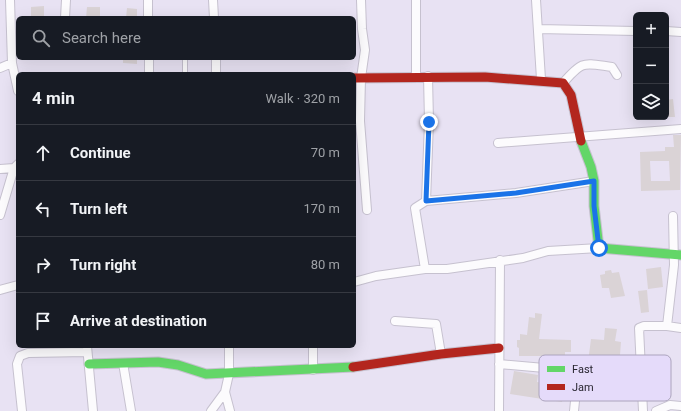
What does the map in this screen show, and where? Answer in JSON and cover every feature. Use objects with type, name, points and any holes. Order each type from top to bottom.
[{"type":"street","points":[[10,0],[12,63],[16,81]]},
{"type":"street","points":[[65,16],[66,0]]},
{"type":"street","points":[[148,0],[148,16]]},
{"type":"street","points":[[213,0],[214,16]]},
{"type":"street","points":[[361,0],[362,29],[365,50],[357,78],[367,210]]},
{"type":"street","points":[[416,0],[416,77]]},
{"type":"street","points":[[536,0],[541,79]]},
{"type":"street","points":[[538,29],[633,31]]},
{"type":"street","points":[[669,32],[681,32]]},
{"type":"street","points":[[149,60],[149,72]]},
{"type":"street","points":[[216,60],[216,72]]},
{"type":"street","points":[[0,68],[12,63]]},
{"type":"street","points":[[563,83],[577,66],[583,64],[612,67],[617,75]]},
{"type":"street","points":[[357,78],[428,76],[541,79],[563,83],[571,95],[579,136],[587,155],[594,181],[594,206],[599,248]]},
{"type":"street","points":[[426,201],[429,122],[428,76]]},
{"type":"street","points":[[498,143],[681,129]]},
{"type":"street","points":[[0,169],[16,166],[0,215]]},
{"type":"street","points":[[426,269],[415,208],[426,201],[516,193],[594,181]]},
{"type":"street","points":[[667,326],[677,255],[673,216]]},
{"type":"street","points":[[356,281],[376,276],[426,269],[446,269],[500,260],[523,258],[548,251],[599,248],[657,252],[677,255]]},
{"type":"street","points":[[499,411],[500,260]]},
{"type":"street","points":[[0,290],[16,286]]},
{"type":"street","points":[[395,321],[436,324],[442,354]]},
{"type":"street","points":[[640,355],[639,328],[644,326],[667,326],[681,328]]},
{"type":"street","points":[[211,411],[225,392],[229,374],[228,348]]},
{"type":"street","points":[[313,348],[313,370]]},
{"type":"street","points":[[89,364],[158,362],[178,365],[206,374],[229,374],[368,366],[442,354],[499,348]]},
{"type":"street","points":[[22,411],[17,364],[20,356],[28,353],[87,349],[93,411]]},
{"type":"street","points":[[123,363],[131,411]]},
{"type":"street","points":[[499,364],[539,368]]},
{"type":"street","points":[[225,392],[230,411]]},
{"type":"street","points":[[574,411],[575,401]]},
{"type":"street","points":[[642,401],[643,411]]},
{"type":"street","points":[[656,411],[670,404],[681,406]]},
{"type":"lane","points":[[185,60],[185,72]]},
{"type":"building","points":[[44,6],[44,16],[31,16],[31,7]]},
{"type":"building","points":[[87,7],[100,7],[100,16],[86,16]]},
{"type":"building","points":[[127,8],[137,9],[137,16],[126,16]]},
{"type":"building","points":[[123,60],[137,60],[137,64],[123,63]]},
{"type":"building","points":[[673,99],[675,117],[669,117],[669,100]]},
{"type":"building","points":[[673,135],[681,135],[680,190],[641,191],[640,152],[665,151],[665,147],[674,147]],"holes":[[[650,161],[669,161],[670,181],[651,181]]]},
{"type":"building","points":[[661,267],[663,287],[648,289],[646,269]]},
{"type":"building","points":[[611,270],[612,273],[619,272],[625,296],[611,298],[609,288],[602,288],[600,275],[605,274],[605,271]]},
{"type":"building","points":[[647,290],[649,312],[641,313],[638,291]]},
{"type":"building","points":[[535,313],[542,314],[539,339],[571,340],[571,352],[565,352],[565,355],[519,356],[517,340],[520,340],[520,334],[527,335],[529,317],[535,318]]},
{"type":"building","points":[[605,328],[617,329],[615,341],[621,342],[620,355],[589,355],[591,339],[604,340]]},
{"type":"building","points":[[514,371],[538,375],[537,382],[539,382],[539,398],[510,394]]},
{"type":"traffic: fast","points":[[581,141],[591,167],[594,181],[594,206],[599,248],[681,255]]},
{"type":"traffic: fast","points":[[89,364],[158,362],[178,365],[206,374],[353,367]]},
{"type":"traffic: jam","points":[[356,78],[485,77],[563,83],[571,95],[581,141]]},
{"type":"traffic: jam","points":[[353,367],[441,354],[499,348]]},
{"type":"route","points":[[429,122],[426,201],[493,196],[594,181],[594,206],[599,248]]}]
